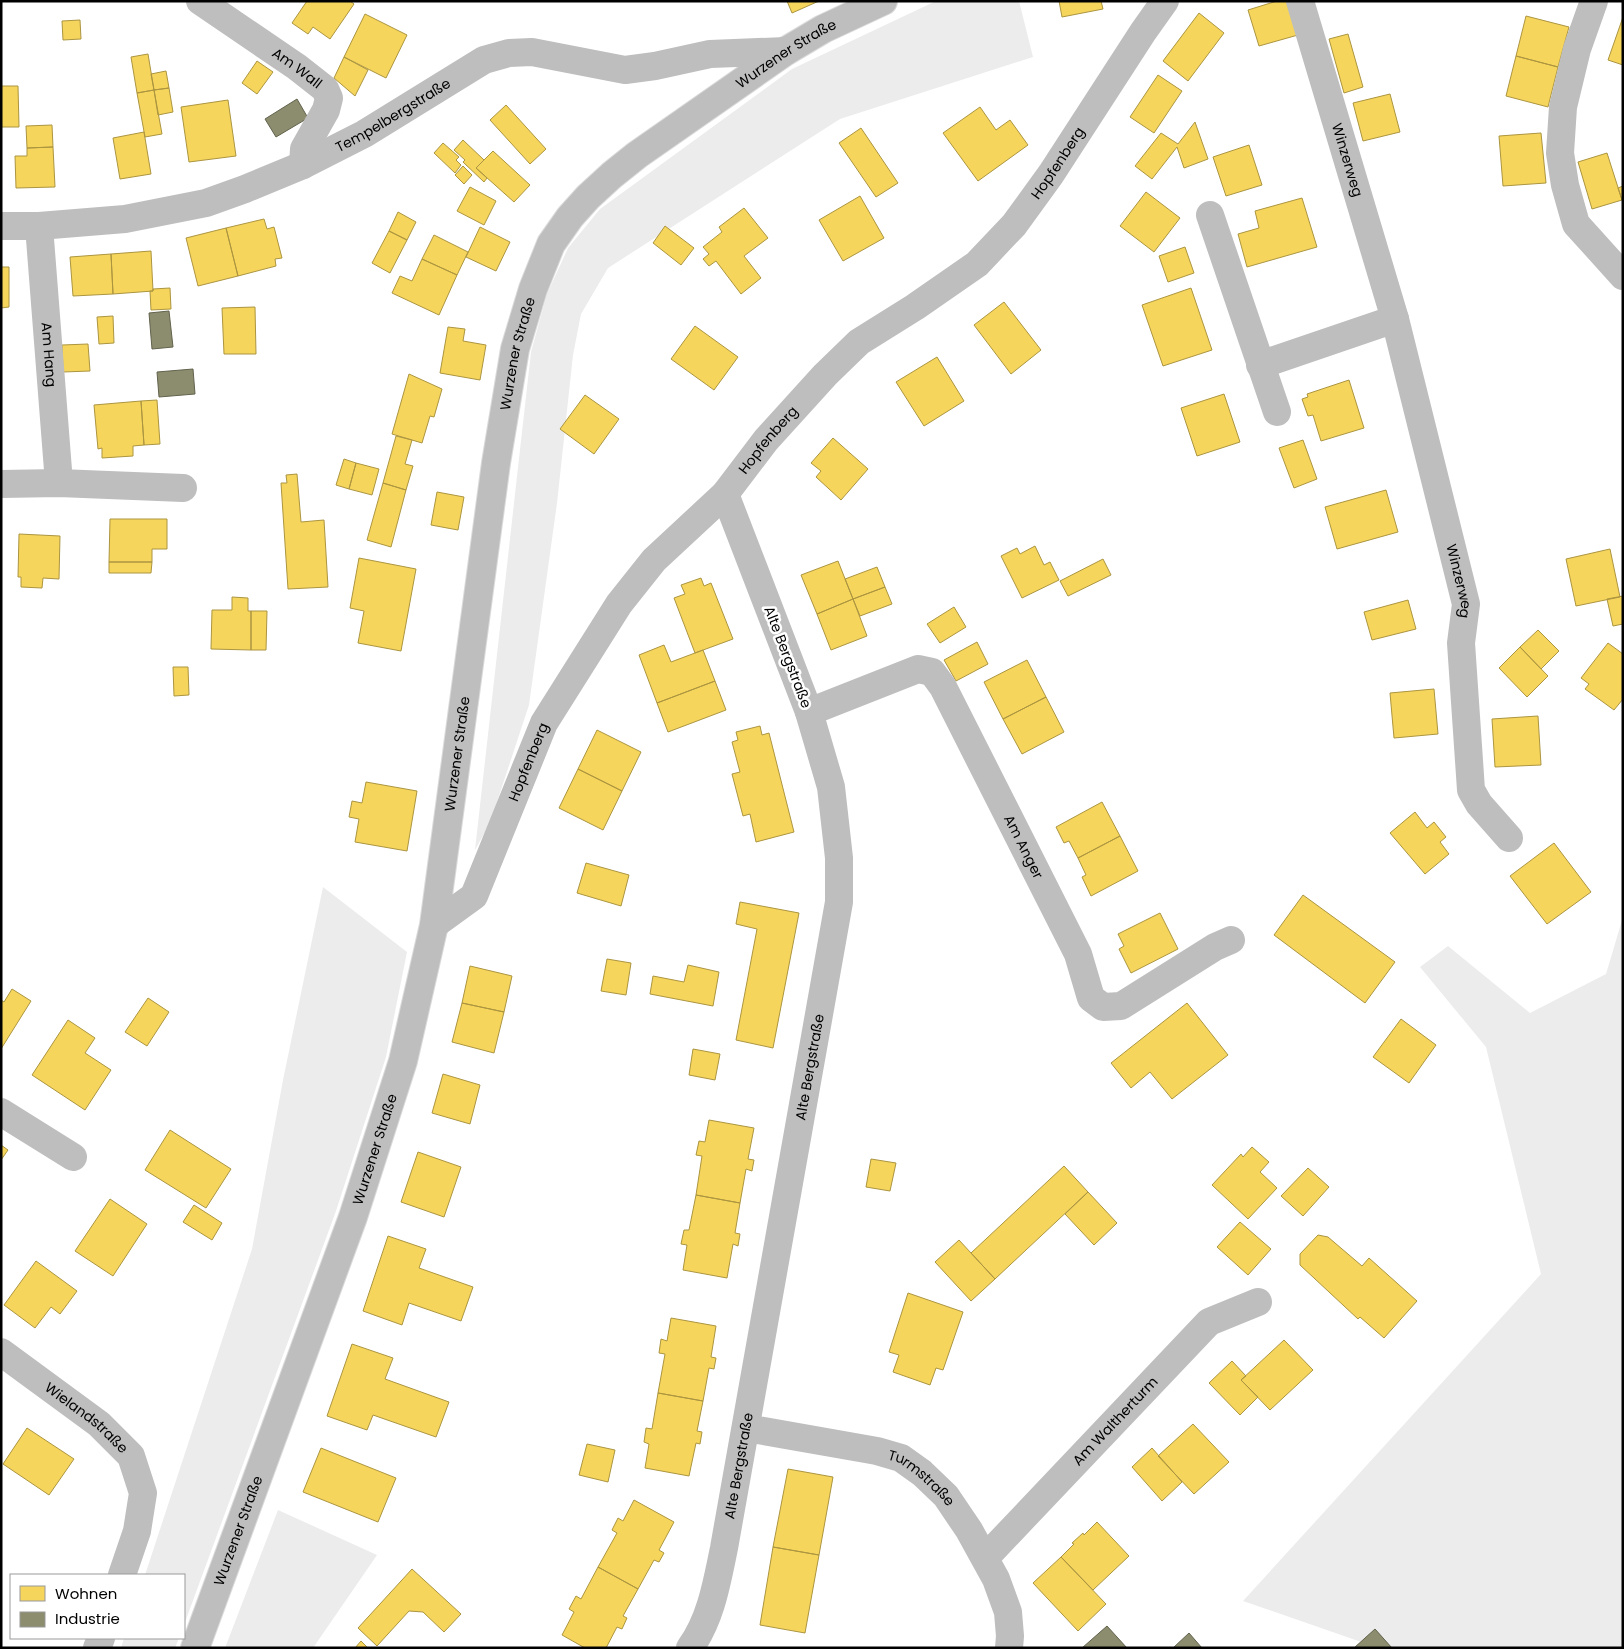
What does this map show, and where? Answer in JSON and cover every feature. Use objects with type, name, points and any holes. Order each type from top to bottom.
[{"type":"street","name":"Am Wall","points":[[200,1],[298,67],[325,89],[328,98],[326,110],[304,149],[303,165]]},
{"type":"street","name":"Wurzener Straße","points":[[195,1648],[353,1217],[403,1061],[434,925],[496,463],[515,349],[533,289],[551,244],[570,217],[612,175],[687,118],[786,51],[823,29],[882,1]]},
{"type":"street","name":"Hopfenberg","points":[[434,925],[474,896],[544,723],[619,604],[654,560],[725,494],[766,440],[825,375],[859,342],[915,307],[976,264],[1014,225],[1051,174],[1164,1]]},
{"type":"street","name":"Winzerweg","points":[[1300,1],[1395,319],[1466,604],[1461,643],[1471,790],[1479,804],[1509,838]]},
{"type":"street","points":[[1594,1],[1577,49],[1563,107],[1560,153],[1565,185],[1576,224],[1623,276]]},
{"type":"street","name":"Tempelbergstraße","points":[[1,226],[39,226],[124,219],[206,203],[303,165],[364,134],[484,60],[509,53],[532,52],[625,70],[655,66],[710,54],[786,51]]},
{"type":"street","points":[[1210,214],[1276,412]]},
{"type":"street","name":"Am Hang","points":[[39,226],[59,482]]},
{"type":"street","points":[[1260,365],[1395,319]]},
{"type":"street","points":[[1,484],[59,482],[183,488]]},
{"type":"street","name":"Alte Bergstraße","points":[[690,1648],[698,1637],[713,1598],[724,1548],[839,902],[839,858],[831,787],[809,712],[725,494]]},
{"type":"street","name":"Am Anger","points":[[809,712],[918,669],[932,672],[943,687],[1078,954],[1091,998],[1104,1007],[1121,1006],[1215,947],[1231,940]]},
{"type":"street","points":[[1,1112],[73,1157]]},
{"type":"street","name":"Am Waltherturm","points":[[986,1558],[1209,1322],[1258,1302]]},
{"type":"street","name":"Wielandstraße","points":[[5,1363],[99,1424],[131,1456],[143,1493],[137,1531],[122,1574]]},
{"type":"street","name":"Turmstraße","points":[[746,1428],[877,1451],[901,1458],[922,1473],[946,1496],[986,1558],[1008,1612],[1017,1644]]},
{"type":"shaded area","points":[[936,1],[1019,1],[1033,57],[840,119],[608,268],[581,314],[573,355],[557,503],[529,705],[490,823],[475,850],[531,352],[547,294],[568,248],[600,209],[792,69]]},
{"type":"shaded area","points":[[323,887],[407,952],[386,1057],[336,1211],[185,1622],[185,1574],[145,1574],[252,1249],[283,1080]]},
{"type":"shaded area","points":[[1623,917],[1623,1648],[1372,1648],[1367,1644],[1243,1601],[1541,1274],[1486,1047],[1420,967],[1448,946],[1530,1013],[1606,974]]},
{"type":"shaded area","points":[[278,1510],[377,1555],[313,1648],[225,1648]]},
{"type":"shaded area","points":[[124,1639],[179,1639],[175,1648],[121,1648]]},
{"type":"building: Wohnen","points":[[307,1],[350,1],[354,4],[330,39],[313,27],[308,34],[292,23]]},
{"type":"building: Wohnen","points":[[787,1],[819,1],[792,13]]},
{"type":"building: Wohnen","points":[[1059,1],[1101,1],[1103,9],[1062,17]]},
{"type":"building: Wohnen","points":[[1277,1],[1288,1],[1298,35],[1259,46],[1248,10]]},
{"type":"building: Wohnen","points":[[1199,13],[1224,33],[1188,81],[1163,61]]},
{"type":"building: Wohnen","points":[[365,14],[407,35],[386,78],[344,57]]},
{"type":"building: Wohnen","points":[[1526,16],[1569,27],[1558,67],[1516,56]]},
{"type":"building: Wohnen","points":[[1623,17],[1623,65],[1608,60]]},
{"type":"building: Wohnen","points":[[80,20],[81,39],[63,40],[62,21]]},
{"type":"building: Wohnen","points":[[1348,34],[1363,87],[1344,93],[1329,39]]},
{"type":"building: Wohnen","points":[[148,54],[154,90],[137,93],[131,57]]},
{"type":"building: Wohnen","points":[[1516,56],[1558,67],[1548,107],[1506,96]]},
{"type":"building: Wohnen","points":[[344,57],[368,70],[355,96],[334,78]]},
{"type":"building: Wohnen","points":[[257,61],[273,72],[257,94],[242,83]]},
{"type":"building: Wohnen","points":[[166,71],[169,88],[154,90],[151,74]]},
{"type":"building: Wohnen","points":[[1158,75],[1182,91],[1154,133],[1130,117]]},
{"type":"building: Wohnen","points":[[1,86],[18,86],[19,127],[1,127]]},
{"type":"building: Wohnen","points":[[169,88],[173,112],[158,115],[154,90]]},
{"type":"building: Wohnen","points":[[154,90],[162,134],[145,137],[137,93]]},
{"type":"building: Wohnen","points":[[1390,94],[1400,132],[1363,141],[1353,103]]},
{"type":"building: Wohnen","points":[[228,100],[236,156],[189,162],[181,107]]},
{"type":"building: Wohnen","points":[[506,105],[546,149],[530,164],[490,120]]},
{"type":"building: Wohnen","points":[[980,107],[996,130],[1010,120],[1028,145],[978,181],[943,133]]},
{"type":"building: Wohnen","points":[[1195,122],[1208,159],[1184,168],[1177,147],[1152,179],[1135,166],[1161,133],[1178,144]]},
{"type":"building: Wohnen","points":[[52,125],[53,147],[27,148],[26,126]]},
{"type":"building: Wohnen","points":[[861,128],[898,183],[876,197],[839,143]]},
{"type":"building: Wohnen","points":[[144,132],[151,174],[120,179],[113,138]]},
{"type":"building: Wohnen","points":[[1541,133],[1546,183],[1503,186],[1499,136]]},
{"type":"building: Wohnen","points":[[463,140],[484,160],[476,168],[487,178],[484,182],[463,162],[465,160],[454,150]]},
{"type":"building: Wohnen","points":[[443,143],[459,157],[456,160],[461,165],[455,173],[434,153]]},
{"type":"building: Wohnen","points":[[1249,145],[1262,185],[1226,196],[1213,157]]},
{"type":"building: Wohnen","points":[[53,147],[55,187],[16,188],[15,156],[27,156],[27,148]]},
{"type":"building: Wohnen","points":[[493,151],[530,185],[514,202],[476,168]]},
{"type":"building: Wohnen","points":[[1607,153],[1622,200],[1592,209],[1578,162]]},
{"type":"building: Wohnen","points":[[463,166],[472,175],[464,184],[455,175]]},
{"type":"building: Wohnen","points":[[1623,186],[1623,200],[1622,200],[1618,188]]},
{"type":"building: Wohnen","points":[[470,187],[496,201],[484,225],[457,211]]},
{"type":"building: Wohnen","points":[[1146,192],[1180,218],[1154,252],[1120,226]]},
{"type":"building: Wohnen","points":[[860,196],[884,238],[843,261],[819,220]]},
{"type":"building: Wohnen","points":[[1302,198],[1317,247],[1247,267],[1238,234],[1259,228],[1255,211]]},
{"type":"building: Wohnen","points":[[744,208],[768,238],[744,256],[761,278],[741,294],[716,261],[709,266],[703,259],[709,254],[703,247],[722,232],[719,227]]},
{"type":"building: Wohnen","points":[[398,212],[416,222],[407,240],[389,231]]},
{"type":"building: Wohnen","points":[[264,219],[267,229],[274,227],[282,258],[275,259],[276,266],[238,276],[226,228]]},
{"type":"building: Wohnen","points":[[665,226],[694,248],[681,265],[653,243]]},
{"type":"building: Wohnen","points":[[480,227],[510,242],[496,271],[466,257]]},
{"type":"building: Wohnen","points":[[226,228],[238,276],[198,286],[186,238]]},
{"type":"building: Wohnen","points":[[389,231],[407,240],[390,273],[372,263]]},
{"type":"building: Wohnen","points":[[434,235],[468,252],[457,275],[422,259]]},
{"type":"building: Wohnen","points":[[1185,247],[1194,273],[1168,282],[1159,256]]},
{"type":"building: Wohnen","points":[[151,251],[153,291],[113,294],[111,254]]},
{"type":"building: Wohnen","points":[[111,254],[113,294],[73,296],[70,257]]},
{"type":"building: Wohnen","points":[[422,259],[457,275],[439,315],[392,293],[400,276],[412,281]]},
{"type":"building: Wohnen","points":[[1,267],[9,267],[9,307],[1,308]]},
{"type":"building: Wohnen","points":[[170,288],[171,309],[151,310],[150,291],[153,291],[153,289]]},
{"type":"building: Wohnen","points":[[1191,288],[1212,350],[1163,366],[1142,305]]},
{"type":"building: Wohnen","points":[[1004,302],[1041,350],[1011,374],[974,325]]},
{"type":"building: Wohnen","points":[[255,307],[256,354],[224,354],[222,308]]},
{"type":"building: Wohnen","points":[[113,316],[114,343],[99,344],[97,317]]},
{"type":"building: Wohnen","points":[[695,326],[738,357],[714,390],[671,359]]},
{"type":"building: Wohnen","points":[[448,327],[465,329],[463,341],[486,345],[480,380],[440,373]]},
{"type":"building: Wohnen","points":[[88,344],[90,371],[63,372],[62,345]]},
{"type":"building: Wohnen","points":[[937,357],[964,401],[924,426],[896,382]]},
{"type":"building: Wohnen","points":[[409,374],[442,389],[434,417],[430,416],[422,443],[392,434]]},
{"type":"building: Wohnen","points":[[1349,380],[1364,428],[1321,441],[1313,415],[1308,416],[1302,399],[1308,397],[1307,394]]},
{"type":"building: Wohnen","points":[[1224,394],[1240,442],[1197,456],[1181,408]]},
{"type":"building: Wohnen","points":[[585,395],[619,419],[594,454],[560,429]]},
{"type":"building: Wohnen","points":[[157,400],[160,444],[144,445],[141,401]]},
{"type":"building: Wohnen","points":[[141,401],[144,445],[133,446],[133,456],[102,458],[102,448],[98,449],[94,405]]},
{"type":"building: Wohnen","points":[[396,436],[412,440],[405,464],[413,466],[406,490],[383,483]]},
{"type":"building: Wohnen","points":[[833,438],[868,469],[841,500],[816,477],[821,471],[811,463]]},
{"type":"building: Wohnen","points":[[1303,440],[1317,479],[1294,488],[1279,448]]},
{"type":"building: Wohnen","points":[[344,459],[356,463],[349,489],[336,485]]},
{"type":"building: Wohnen","points":[[356,463],[379,469],[372,495],[349,489]]},
{"type":"building: Wohnen","points":[[297,474],[301,522],[324,520],[328,587],[288,589],[281,483],[287,483],[286,475]]},
{"type":"building: Wohnen","points":[[383,483],[406,490],[391,547],[367,540]]},
{"type":"building: Wohnen","points":[[1386,490],[1398,532],[1337,549],[1325,507]]},
{"type":"building: Wohnen","points":[[437,492],[464,497],[458,530],[431,525]]},
{"type":"building: Wohnen","points":[[110,519],[167,519],[167,549],[152,549],[152,562],[109,562]]},
{"type":"building: Wohnen","points":[[19,534],[60,536],[59,579],[43,578],[42,588],[21,587],[21,577],[18,577]]},
{"type":"building: Wohnen","points":[[1035,546],[1044,565],[1050,562],[1059,580],[1022,598],[1001,556],[1017,548],[1020,554]]},
{"type":"building: Wohnen","points":[[1610,549],[1620,597],[1576,606],[1566,559]]},
{"type":"building: Wohnen","points":[[359,558],[416,569],[401,651],[358,643],[364,611],[350,608]]},
{"type":"building: Wohnen","points":[[1103,559],[1111,575],[1068,596],[1060,581]]},
{"type":"building: Wohnen","points":[[838,561],[853,599],[817,614],[801,575]]},
{"type":"building: Wohnen","points":[[109,562],[152,562],[151,573],[109,573]]},
{"type":"building: Wohnen","points":[[877,567],[885,587],[853,599],[845,579]]},
{"type":"building: Wohnen","points":[[701,578],[704,586],[711,583],[733,639],[695,653],[674,598],[685,594],[681,585]]},
{"type":"building: Wohnen","points":[[885,587],[892,604],[860,616],[853,599]]},
{"type":"building: Wohnen","points":[[1623,596],[1623,624],[1613,626],[1607,599]]},
{"type":"building: Wohnen","points":[[232,597],[248,598],[248,611],[251,611],[251,650],[211,649],[212,610],[232,610]]},
{"type":"building: Wohnen","points":[[853,599],[867,636],[831,650],[817,614]]},
{"type":"building: Wohnen","points":[[1408,600],[1416,629],[1372,640],[1364,612]]},
{"type":"building: Wohnen","points":[[954,607],[966,627],[940,643],[927,624]]},
{"type":"building: Wohnen","points":[[251,611],[267,611],[266,650],[251,650]]},
{"type":"building: Wohnen","points":[[1538,630],[1559,651],[1541,669],[1520,647]]},
{"type":"building: Wohnen","points":[[977,642],[988,664],[956,681],[944,660]]},
{"type":"building: Wohnen","points":[[1608,643],[1623,654],[1623,699],[1614,710],[1585,689],[1589,684],[1581,678]]},
{"type":"building: Wohnen","points":[[664,645],[671,662],[703,650],[715,681],[657,703],[639,655]]},
{"type":"building: Wohnen","points":[[1520,647],[1548,676],[1527,697],[1499,668]]},
{"type":"building: Wohnen","points":[[1027,660],[1046,697],[1003,719],[984,682]]},
{"type":"building: Wohnen","points":[[173,667],[188,667],[189,695],[174,696]]},
{"type":"building: Wohnen","points":[[715,681],[726,710],[668,732],[657,703]]},
{"type":"building: Wohnen","points":[[1434,689],[1438,734],[1394,738],[1390,693]]},
{"type":"building: Wohnen","points":[[1046,697],[1064,732],[1022,754],[1003,719]]},
{"type":"building: Wohnen","points":[[1538,716],[1541,765],[1495,767],[1492,719]]},
{"type":"building: Wohnen","points":[[760,726],[762,735],[769,733],[794,832],[756,842],[750,814],[743,816],[732,774],[740,772],[732,742],[738,740],[736,732]]},
{"type":"building: Wohnen","points":[[597,730],[641,752],[622,791],[578,769]]},
{"type":"building: Wohnen","points":[[578,769],[622,791],[603,830],[559,808]]},
{"type":"building: Wohnen","points":[[366,782],[417,791],[407,851],[355,842],[359,819],[349,817],[352,801],[362,803]]},
{"type":"building: Wohnen","points":[[1102,802],[1120,836],[1078,858],[1069,841],[1064,843],[1056,827]]},
{"type":"building: Wohnen","points":[[1415,812],[1427,828],[1434,822],[1446,837],[1440,842],[1449,854],[1425,874],[1390,833]]},
{"type":"building: Wohnen","points":[[1120,836],[1138,871],[1091,896],[1082,877],[1086,875],[1078,858]]},
{"type":"building: Wohnen","points":[[1554,843],[1591,892],[1547,924],[1510,876]]},
{"type":"building: Wohnen","points":[[586,863],[629,875],[621,906],[577,893]]},
{"type":"building: Wohnen","points":[[1303,895],[1395,962],[1365,1003],[1274,935]]},
{"type":"building: Wohnen","points":[[740,902],[799,913],[773,1048],[736,1040],[757,929],[736,924]]},
{"type":"building: Wohnen","points":[[1160,913],[1178,949],[1131,973],[1119,949],[1124,946],[1118,934]]},
{"type":"building: Wohnen","points":[[607,959],[631,963],[626,995],[601,991]]},
{"type":"building: Wohnen","points":[[688,965],[719,972],[713,1006],[650,994],[653,976],[684,982]]},
{"type":"building: Wohnen","points":[[470,966],[512,976],[504,1012],[462,1003]]},
{"type":"building: Wohnen","points":[[12,989],[31,1001],[1,1049],[1,1000],[4,1002]]},
{"type":"building: Wohnen","points":[[148,998],[169,1012],[147,1046],[125,1032]]},
{"type":"building: Wohnen","points":[[462,1003],[504,1012],[494,1053],[452,1042]]},
{"type":"building: Wohnen","points":[[1187,1003],[1228,1055],[1172,1099],[1150,1072],[1131,1088],[1111,1063]]},
{"type":"building: Wohnen","points":[[1401,1019],[1436,1045],[1409,1083],[1373,1057]]},
{"type":"building: Wohnen","points":[[68,1020],[95,1038],[85,1053],[111,1070],[85,1110],[32,1075]]},
{"type":"building: Wohnen","points":[[693,1049],[720,1054],[715,1080],[689,1075]]},
{"type":"building: Wohnen","points":[[443,1074],[480,1085],[470,1124],[432,1113]]},
{"type":"building: Wohnen","points":[[709,1120],[754,1128],[748,1159],[754,1160],[752,1171],[746,1169],[740,1203],[696,1195],[702,1156],[696,1155],[699,1141],[705,1142]]},
{"type":"building: Wohnen","points":[[170,1130],[231,1169],[206,1208],[145,1170]]},
{"type":"building: Wohnen","points":[[1,1145],[8,1150],[1,1160]]},
{"type":"building: Wohnen","points":[[1252,1147],[1269,1162],[1260,1172],[1277,1188],[1248,1219],[1212,1185],[1241,1154],[1243,1157]]},
{"type":"building: Wohnen","points":[[418,1152],[461,1167],[444,1217],[401,1202]]},
{"type":"building: Wohnen","points":[[871,1159],[896,1163],[890,1191],[866,1187]]},
{"type":"building: Wohnen","points":[[1064,1166],[1088,1192],[995,1279],[971,1253]]},
{"type":"building: Wohnen","points":[[1308,1168],[1329,1187],[1303,1216],[1281,1196]]},
{"type":"building: Wohnen","points":[[1088,1192],[1117,1223],[1094,1245],[1065,1214]]},
{"type":"building: Wohnen","points":[[696,1195],[740,1203],[735,1233],[740,1234],[738,1246],[733,1244],[727,1278],[683,1270],[687,1245],[681,1244],[684,1230],[689,1230]]},
{"type":"building: Wohnen","points":[[110,1199],[147,1224],[113,1276],[75,1251]]},
{"type":"building: Wohnen","points":[[194,1205],[222,1223],[212,1240],[183,1222]]},
{"type":"building: Wohnen","points":[[1240,1222],[1271,1249],[1248,1275],[1217,1247]]},
{"type":"building: Wohnen","points":[[1318,1235],[1328,1237],[1362,1266],[1369,1258],[1417,1301],[1384,1338],[1360,1317],[1358,1319],[1300,1265],[1300,1254]]},
{"type":"building: Wohnen","points":[[388,1236],[426,1249],[419,1268],[473,1287],[461,1321],[409,1303],[402,1325],[363,1311]]},
{"type":"building: Wohnen","points":[[959,1240],[995,1279],[971,1301],[935,1262]]},
{"type":"building: Wohnen","points":[[36,1261],[77,1291],[60,1314],[51,1307],[35,1328],[4,1305]]},
{"type":"building: Wohnen","points":[[908,1293],[963,1312],[943,1370],[936,1368],[930,1385],[893,1372],[899,1355],[889,1352]]},
{"type":"building: Wohnen","points":[[671,1318],[716,1326],[711,1357],[716,1358],[714,1369],[709,1368],[703,1401],[658,1393],[665,1354],[659,1353],[661,1339],[667,1341]]},
{"type":"building: Wohnen","points":[[1284,1340],[1313,1370],[1270,1410],[1241,1380]]},
{"type":"building: Wohnen","points":[[352,1344],[393,1358],[385,1379],[449,1402],[436,1437],[373,1415],[367,1430],[327,1416]]},
{"type":"building: Wohnen","points":[[1232,1361],[1246,1376],[1241,1380],[1258,1397],[1240,1415],[1209,1383]]},
{"type":"building: Wohnen","points":[[658,1393],[703,1401],[697,1431],[702,1432],[700,1444],[696,1443],[689,1476],[645,1468],[649,1444],[644,1442],[646,1428],[652,1429]]},
{"type":"building: Wohnen","points":[[1193,1424],[1229,1462],[1194,1494],[1158,1456]]},
{"type":"building: Wohnen","points":[[27,1428],[74,1459],[49,1495],[3,1464]]},
{"type":"building: Wohnen","points":[[587,1444],[615,1450],[608,1482],[579,1475]]},
{"type":"building: Wohnen","points":[[321,1448],[396,1478],[378,1522],[303,1492]]},
{"type":"building: Wohnen","points":[[1152,1448],[1182,1482],[1162,1501],[1132,1467]]},
{"type":"building: Wohnen","points":[[788,1469],[833,1477],[819,1555],[773,1547]]},
{"type":"building: Wohnen","points":[[634,1500],[674,1522],[659,1550],[664,1553],[659,1562],[654,1560],[638,1589],[598,1567],[617,1533],[612,1530],[618,1518],[623,1521]]},
{"type":"building: Wohnen","points":[[1097,1522],[1129,1556],[1093,1590],[1061,1557],[1074,1544],[1072,1543],[1083,1533],[1084,1535]]},
{"type":"building: Wohnen","points":[[773,1547],[819,1555],[805,1633],[760,1625]]},
{"type":"building: Wohnen","points":[[1061,1557],[1106,1604],[1078,1631],[1033,1583]]},
{"type":"building: Wohnen","points":[[598,1567],[638,1589],[623,1616],[627,1618],[622,1629],[617,1627],[606,1648],[585,1648],[562,1635],[574,1612],[569,1609],[576,1596],[581,1599]]},
{"type":"building: Wohnen","points":[[412,1569],[461,1614],[444,1632],[423,1612],[409,1611],[377,1646],[358,1628]]},
{"type":"building: Wohnen","points":[[361,1641],[368,1648],[355,1648]]},
{"type":"building: Industrie","points":[[297,99],[308,118],[276,137],[265,119]]},
{"type":"building: Industrie","points":[[169,311],[173,347],[152,349],[149,313]]},
{"type":"building: Industrie","points":[[193,369],[195,394],[159,397],[157,372]]},
{"type":"building: Industrie","points":[[1107,1626],[1127,1648],[1082,1648]]},
{"type":"building: Industrie","points":[[1375,1629],[1392,1648],[1354,1648]]},
{"type":"building: Industrie","points":[[1189,1633],[1202,1648],[1173,1648]]}]
